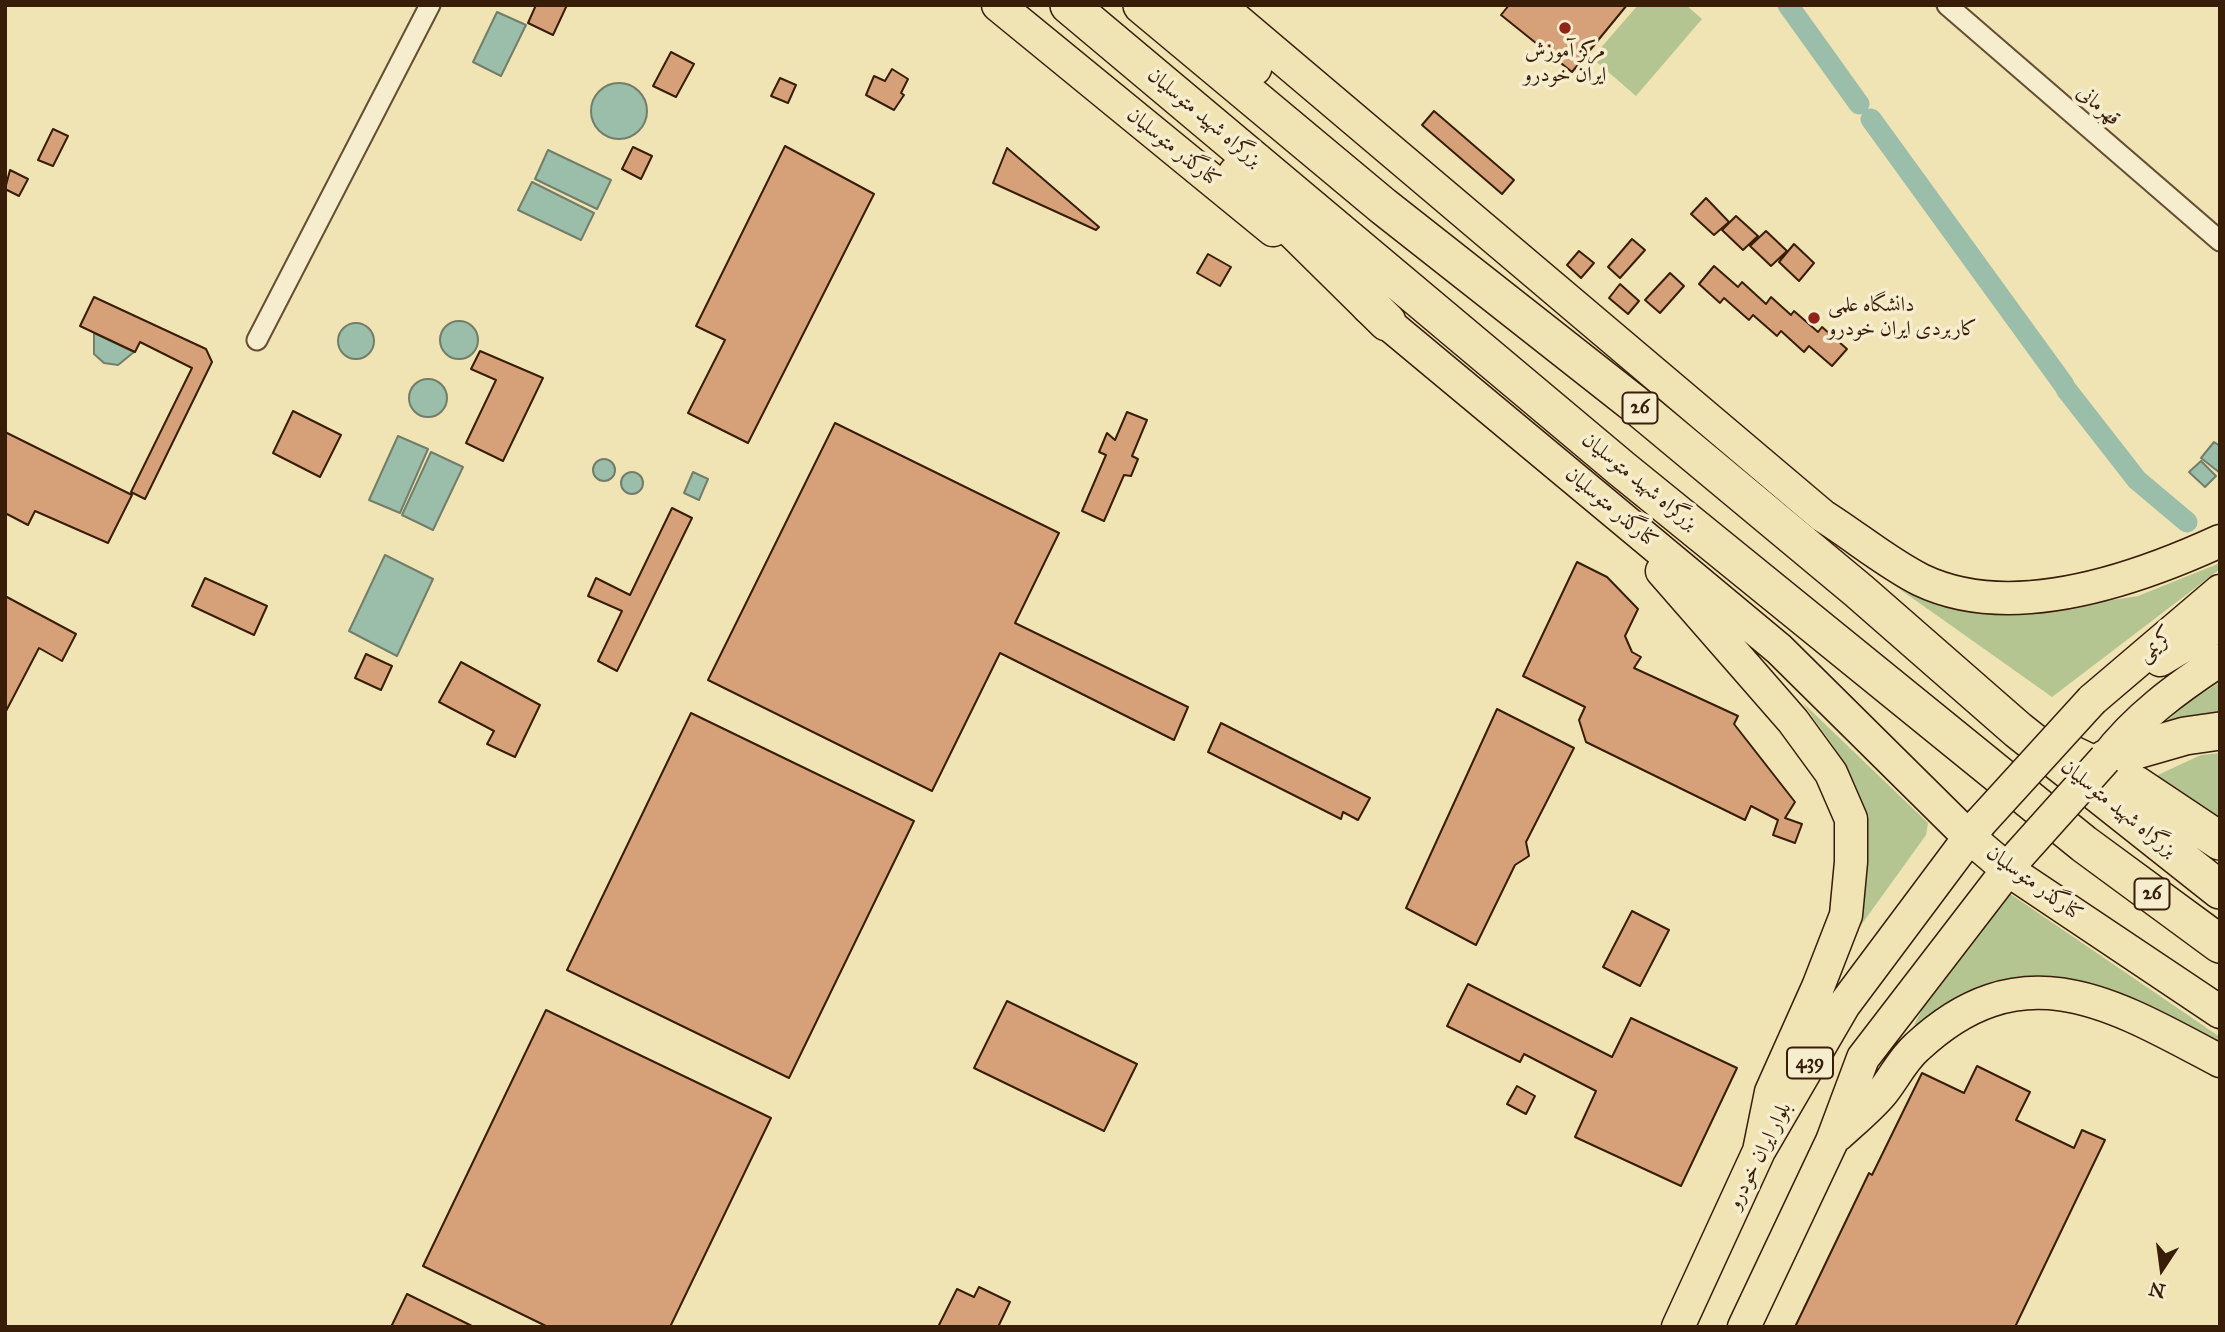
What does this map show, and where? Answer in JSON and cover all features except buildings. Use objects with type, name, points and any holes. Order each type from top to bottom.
[{"type":"highway","points":[[1068,5],[1387,323]]},
{"type":"highway","name":"بزرگراه شهید متوسلیان","points":[[1068,5],[1622,468],[2084,844],[2220,944]]},
{"type":"highway","name":"بزرگراه شهید متوسلیان","points":[[1142,5],[1383,206],[1632,402],[1859,591],[2018,730],[2220,890]]},
{"type":"highway","points":[[1185,5],[1289,101],[1383,206]]},
{"type":"highway","points":[[2018,730],[2136,785],[2220,841]]},
{"type":"highway","points":[[2105,759],[2185,736],[2220,731]]},
{"type":"main road","name":"کنارگذر متوسلیان","points":[[998,5],[1602,500],[1779,649],[2013,862],[2220,1012]]},
{"type":"main road","points":[[1219,5],[1823,516],[1922,580],[1971,596],[2073,592],[2122,580],[2220,541]]},
{"type":"main road","points":[[1602,500],[1793,721],[1831,773],[1851,820],[1852,862],[1846,915],[1818,987],[1771,1092],[1759,1151]]},
{"type":"main road","name":"کریمی","points":[[2092,700],[2220,590]]},
{"type":"main road","points":[[2092,700],[2220,624]]},
{"type":"main road","name":"439","points":[[1744,1327],[1832,1141],[1863,1058],[2013,862],[2123,736],[2178,687],[2220,660]]},
{"type":"main road","name":"439","points":[[1975,830],[2092,700]]},
{"type":"main road","name":"بلوار ایران خودرو","points":[[1678,1327],[1759,1151],[1844,1005],[1975,830]]},
{"type":"main road","points":[[1832,1141],[1880,1096],[1915,1048],[1954,1018],[2011,995],[2045,992],[2092,999],[2136,1016],[2220,1061]]},
{"type":"street","points":[[257,340],[430,5]]},
{"type":"street","name":"قهرمانی","points":[[1947,5],[2220,241]]},
{"type":"shaded area","points":[[1638,5],[1686,5],[1702,19],[1636,96],[1592,58]]},
{"type":"shaded area","points":[[497,12],[526,25],[501,76],[473,62]]},
{"type":"shaded area","points":[[619,83],[630,85],[639,91],[645,100],[645,122],[639,131],[630,137],[619,139],[608,137],[599,131],[593,122],[591,111],[593,100],[599,91],[608,85]]},
{"type":"shaded area","points":[[548,150],[611,180],[597,209],[535,179]]},
{"type":"shaded area","points":[[532,182],[594,213],[581,240],[518,210]]},
{"type":"shaded area","points":[[459,321],[473,326],[478,340],[473,354],[459,359],[445,354],[440,340],[445,326]]},
{"type":"shaded area","points":[[356,323],[369,328],[374,341],[369,354],[356,359],[343,354],[338,341],[343,328]]},
{"type":"shaded area","points":[[94,333],[134,352],[118,365],[104,363],[94,354]]},
{"type":"shaded area","points":[[428,379],[441,385],[447,398],[441,411],[428,417],[415,411],[409,398],[415,385]]},
{"type":"shaded area","points":[[398,436],[428,449],[400,513],[369,500]]},
{"type":"shaded area","points":[[2214,442],[2220,446],[2220,473],[2201,458]]},
{"type":"shaded area","points":[[431,452],[463,467],[433,530],[402,515]]},
{"type":"shaded area","points":[[604,459],[614,466],[615,470],[608,480],[604,481],[594,474],[593,470],[600,460]]},
{"type":"shaded area","points":[[2201,461],[2216,476],[2205,487],[2189,472]]},
{"type":"shaded area","points":[[632,472],[640,475],[643,483],[640,491],[632,494],[624,491],[621,483],[624,475]]},
{"type":"shaded area","points":[[693,472],[708,479],[699,500],[684,493]]},
{"type":"shaded area","points":[[1829,539],[1902,584],[2075,606],[2138,596],[2220,563],[2220,569],[2052,697]]},
{"type":"shaded area","points":[[385,555],[433,579],[397,656],[349,631]]},
{"type":"shaded area","points":[[2220,682],[2220,724],[2146,737],[2192,700]]},
{"type":"shaded area","points":[[1803,703],[1928,823],[1926,835],[1841,953],[1863,888],[1867,843],[1865,821],[1851,776]]},
{"type":"shaded area","points":[[2220,753],[2220,828],[2147,780],[2201,755]]},
{"type":"shaded area","points":[[2006,891],[2220,1037],[2220,1044],[2121,993],[2066,982],[1914,1025],[1933,988]]},
{"type":"waterway","points":[[1788,5],[1859,104]]},
{"type":"waterway","points":[[1871,119],[2064,385]]},
{"type":"waterway","points":[[2066,389],[2137,480],[2187,522]]},
{"type":"place","name":"مرکز آموزش ایران خودرو","points":[[1565,28]]},
{"type":"place","name":"دانشگاه علمی کاربردی ایران خودرو","points":[[1814,318]]}]
